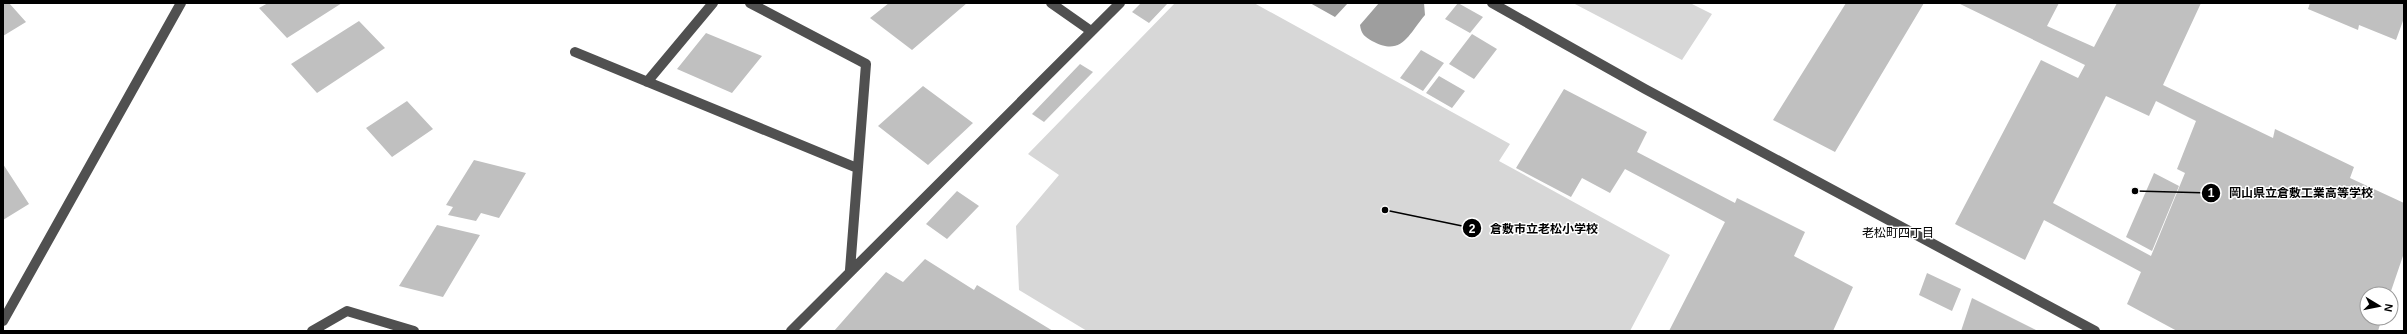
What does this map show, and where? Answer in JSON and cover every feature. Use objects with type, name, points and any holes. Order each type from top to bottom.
[{"type":"street","points":[[3,321],[181,3]]},
{"type":"street","points":[[647,82],[713,3]]},
{"type":"street","points":[[750,3],[866,64],[850,270]]},
{"type":"street","points":[[1051,3],[1091,30]]},
{"type":"street","points":[[791,331],[850,270],[1120,3]]},
{"type":"street","points":[[1492,3],[1645,89],[2095,331]]},
{"type":"street","points":[[575,52],[858,168]]},
{"type":"street","points":[[312,331],[347,311],[414,331]]},
{"type":"shaded area","points":[[1175,3],[1254,3],[1510,144],[1499,161],[1670,255],[1630,331],[1087,331],[1019,290],[1016,226],[1059,175],[1028,154]]},
{"type":"shaded area","points":[[1310,3],[1348,3],[1335,17]]},
{"type":"shaded area","points":[[1379,3],[1424,3],[1425,15],[1403,42],[1391,46],[1382,45],[1365,37],[1361,31],[1360,25]]},
{"type":"shaded area","points":[[1573,3],[1690,3],[1712,14],[1682,60]]},
{"type":"building","points":[[3,3],[9,3],[26,22],[3,36]]},
{"type":"building","points":[[268,3],[342,3],[287,38],[259,8]]},
{"type":"building","points":[[889,3],[967,3],[912,50],[870,18]]},
{"type":"building","points":[[1141,3],[1168,3],[1149,23],[1132,12]]},
{"type":"building","points":[[1458,3],[1483,17],[1470,33],[1445,19]]},
{"type":"building","points":[[1846,3],[1924,3],[1835,152],[1773,120]]},
{"type":"building","points":[[1958,3],[2059,3],[2047,26],[2094,47],[2117,3],[2201,3],[2163,85],[2273,138],[2275,129],[2354,167],[2350,178],[2404,203],[2404,253],[2393,286],[2359,286],[2359,326],[2380,326],[2378,331],[2177,331],[2127,304],[2141,272],[2044,220],[2025,260],[1955,224],[2041,60],[2078,78],[2085,65]],"holes":[[[2106,96],[2149,116],[2156,101],[2196,121],[2177,169],[2185,173],[2151,256],[2053,203]]]},
{"type":"building","points":[[2310,3],[2404,3],[2404,18],[2396,40],[2359,25],[2358,30],[2308,9]]},
{"type":"building","points":[[359,21],[385,48],[317,93],[291,64]]},
{"type":"building","points":[[706,33],[762,56],[732,93],[677,69]]},
{"type":"building","points":[[1472,34],[1497,49],[1474,79],[1449,64]]},
{"type":"building","points":[[1421,50],[1444,63],[1423,91],[1400,78]]},
{"type":"building","points":[[1080,64],[1093,72],[1044,122],[1032,114]]},
{"type":"building","points":[[1439,76],[1465,91],[1452,108],[1426,93]]},
{"type":"building","points":[[923,86],[973,123],[928,165],[878,126]]},
{"type":"building","points":[[1564,89],[1647,132],[1637,152],[1735,203],[1737,198],[1805,232],[1794,256],[1853,287],[1833,331],[1669,331],[1725,222],[1625,169],[1610,193],[1582,178],[1571,197],[1516,168]]},
{"type":"building","points":[[407,101],[433,129],[392,157],[366,128]]},
{"type":"building","points":[[474,160],[526,173],[499,218],[481,213],[476,221],[448,215],[453,207],[446,205]]},
{"type":"building","points":[[3,164],[29,204],[3,220]]},
{"type":"building","points":[[2154,173],[2179,186],[2152,251],[2126,237]]},
{"type":"building","points":[[957,191],[979,206],[947,239],[926,224]]},
{"type":"building","points":[[437,225],[480,235],[443,297],[399,286]]},
{"type":"building","points":[[925,259],[974,290],[977,285],[1053,331],[834,331],[886,272],[903,282]]},
{"type":"building","points":[[1927,273],[1961,289],[1952,311],[1919,295]]},
{"type":"building","points":[[1972,298],[2038,331],[1961,331]]},
{"type":"place","name":"岡山県立倉敷工業高等学校","points":[[2135,191]]},
{"type":"place","name":"倉敷市立老松小学校","points":[[1385,210]]},
{"type":"district","name":"老松町四丁目","points":[[1898,233]]}]
